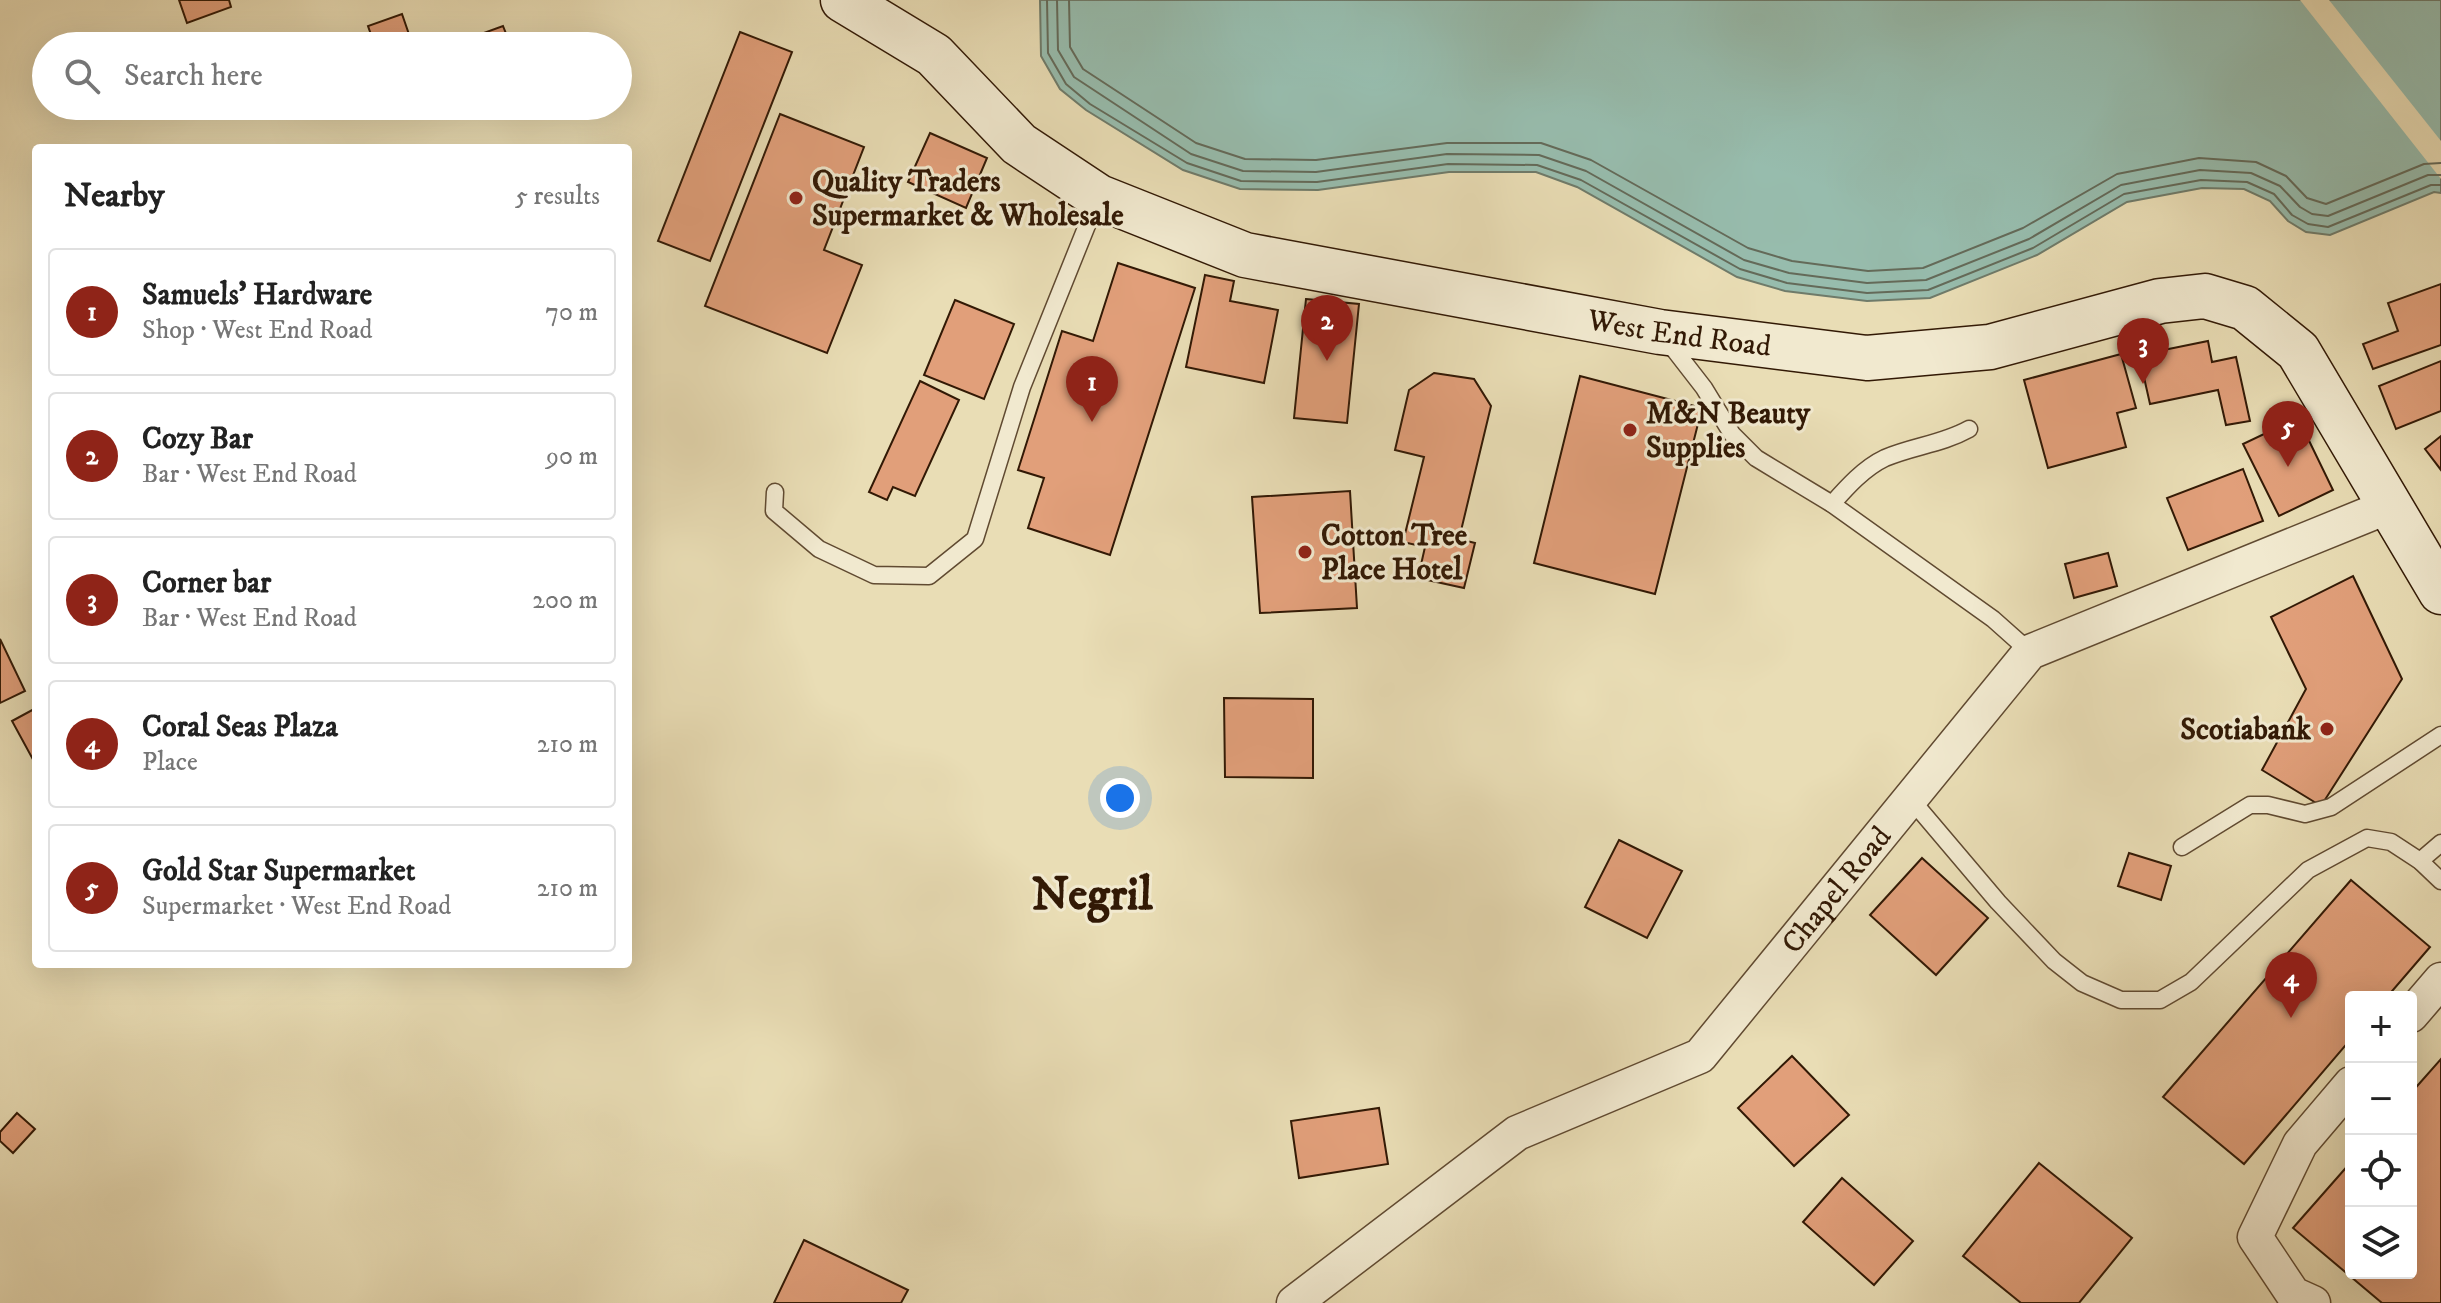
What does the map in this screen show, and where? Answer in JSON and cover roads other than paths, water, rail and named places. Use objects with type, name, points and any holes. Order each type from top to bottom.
[{"type":"main road","name":"West End Road","points":[[843,0],[934,55],[1019,144],[1099,197],[1245,255],[1660,332],[1867,358],[1990,347],[2160,301],[2205,296],[2245,308],[2298,351],[2441,592]]},
{"type":"street","name":"Chapel Road","points":[[1294,1303],[1517,1133],[1700,1056],[2030,652],[2389,506]]},
{"type":"street","points":[[2417,1008],[2441,980]]},
{"type":"street","points":[[2313,1303],[2293,1294],[2255,1237],[2300,1144],[2345,1091]]},
{"type":"lane","points":[[775,492],[774,511],[785,521],[819,549],[874,575],[929,576],[975,539],[1022,387],[1099,197]]},
{"type":"lane","points":[[1660,332],[1704,388],[1732,434],[1756,458],[1832,504],[1993,619],[2030,652]]},
{"type":"lane","points":[[1832,504],[1855,480],[1883,459],[1948,441],[1969,429]]},
{"type":"lane","points":[[2182,847],[2250,805],[2268,805],[2305,814],[2331,807],[2441,735]]},
{"type":"lane","points":[[1909,797],[1998,902],[2054,961],[2082,983],[2121,1000],[2160,1000],[2191,982],[2308,870],[2367,838],[2391,842],[2420,861],[2441,881]]},
{"type":"lane","points":[[2420,861],[2441,843]]},
{"type":"water","points":[[1040,0],[2441,0],[2441,193],[2434,192],[2330,235],[2306,232],[2288,221],[2270,201],[2244,189],[2202,188],[2127,202],[2037,255],[1930,298],[1867,301],[1785,291],[1737,277],[1577,187],[1536,172],[1449,172],[1318,190],[1240,189],[1183,170],[1086,110],[1060,89],[1041,56]]},
{"type":"place","name":"Quality Traders Supermarket & Wholesale","points":[[796,198]]},
{"type":"place","name":"Cozy Bar","points":[[1327,361]]},
{"type":"place","name":"Corner bar","points":[[2143,384]]},
{"type":"place","name":"Samuels' Hardware","points":[[1092,422]]},
{"type":"place","name":"M&N Beauty Supplies","points":[[1630,430]]},
{"type":"place","name":"Gold Star Supermarket","points":[[2288,467]]},
{"type":"place","name":"Cotton Tree Place Hotel","points":[[1305,552]]},
{"type":"place","name":"Scotiabank","points":[[2327,729]]},
{"type":"place","name":"Coral Seas Plaza","points":[[2291,1018]]},
{"type":"district","name":"Negril","points":[[1092,893]]}]
